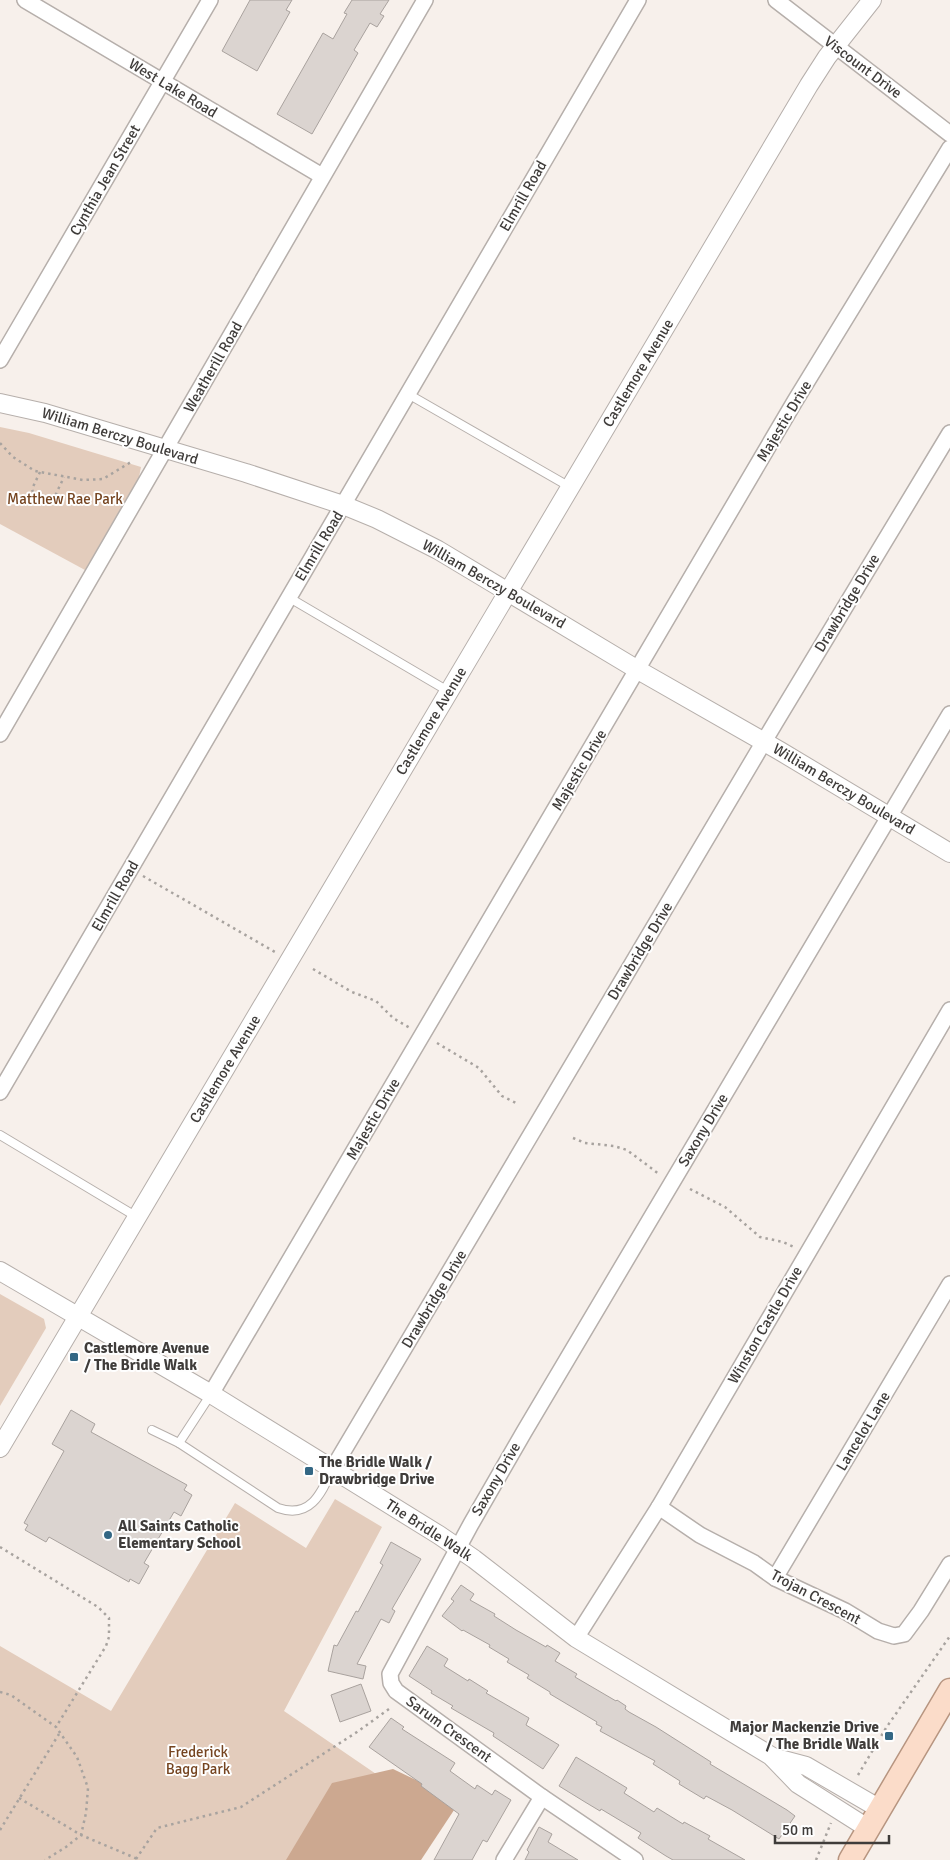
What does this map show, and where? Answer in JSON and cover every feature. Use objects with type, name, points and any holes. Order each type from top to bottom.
[{"type":"main road","points":[[850,1860],[950,1690]]},
{"type":"street","name":"West Lake Road","points":[[25,0],[322,176]]},
{"type":"street","name":"Cynthia Jean Street","points":[[0,360],[210,0]]},
{"type":"street","name":"Weatherill Road","points":[[0,734],[425,0]]},
{"type":"street","name":"Elmrill Road","points":[[0,1092],[638,0]]},
{"type":"street","name":"Viscount Drive","points":[[776,0],[950,134]]},
{"type":"street","name":"Castlemore Avenue","points":[[0,1448],[809,85],[835,46],[872,0]]},
{"type":"street","name":"Majestic Drive","points":[[211,1394],[795,401],[950,148]]},
{"type":"street","name":"William Berczy Boulevard","points":[[0,402],[45,413],[166,449],[343,505],[377,519],[416,539],[764,742],[950,854]]},
{"type":"street","name":"Drawbridge Drive","points":[[332,1470],[950,432]]},
{"type":"street","name":"Saxony Drive","points":[[458,1548],[524,1432],[950,714]]},
{"type":"street","name":"Winston Castle Drive","points":[[576,1638],[659,1507],[806,1254],[945,1030],[950,1010]]},
{"type":"street","name":"The Bridle Walk","points":[[0,1271],[211,1394],[458,1548],[576,1638],[771,1756],[798,1784],[869,1829]]},
{"type":"street","name":"Lancelot Lane","points":[[775,1578],[950,1284]]},
{"type":"street","name":"Trojan Crescent","points":[[659,1507],[700,1536],[754,1563],[775,1578],[845,1611],[878,1631],[894,1636],[904,1634],[921,1611],[950,1564]]},
{"type":"street","name":"Sarum Crescent","points":[[458,1548],[393,1666],[390,1674],[390,1683],[396,1691],[542,1797],[635,1860]]},
{"type":"street","name":"The Bridle Walk","points":[[771,1756],[806,1766],[880,1809]]},
{"type":"street","points":[[504,1860],[542,1797]]},
{"type":"lane","points":[[408,394],[570,487]]},
{"type":"lane","points":[[288,597],[448,691]]},
{"type":"lane","points":[[0,1135],[137,1217]]},
{"type":"lane","points":[[180,1443],[211,1394]]},
{"type":"lane","points":[[152,1430],[180,1443],[278,1508],[287,1511],[296,1510],[312,1503],[322,1491],[332,1470]]},
{"type":"path","points":[[0,443],[12,457],[35,471],[83,480],[103,479],[131,462]]},
{"type":"path","points":[[40,472],[32,489],[35,498],[40,502],[48,502],[55,496],[64,476]]},
{"type":"path","points":[[140,874],[278,955]]},
{"type":"path","points":[[312,969],[352,992],[376,1001],[393,1018],[412,1029]]},
{"type":"path","points":[[438,1043],[480,1068],[502,1096],[516,1103]]},
{"type":"path","points":[[573,1138],[592,1144],[614,1146],[627,1150],[663,1176]]},
{"type":"path","points":[[690,1189],[725,1207],[760,1237],[783,1242],[806,1254]]},
{"type":"path","points":[[0,1547],[98,1607],[109,1618],[109,1637],[106,1646],[56,1727]]},
{"type":"path","points":[[858,1775],[886,1728],[950,1636]]},
{"type":"path","points":[[0,1692],[11,1696],[56,1727],[59,1734],[77,1757],[88,1788],[86,1813],[80,1835],[66,1847],[45,1860]]},
{"type":"path","points":[[19,1798],[80,1835],[138,1859],[157,1828],[241,1807],[350,1737],[389,1709]]},
{"type":"path","points":[[0,1830],[59,1734]]},
{"type":"path","points":[[816,1860],[831,1823]]},
{"type":"green space","name":"Matthew Rae Park","points":[[0,427],[29,433],[141,467],[139,477],[85,570],[0,524]]},
{"type":"green space","points":[[0,1294],[44,1319],[46,1328],[0,1406]]},
{"type":"green space","name":"Frederick Bagg Park","points":[[335,1499],[382,1527],[284,1711],[439,1817],[414,1860],[0,1860],[0,1646],[111,1711],[235,1503],[306,1548]]},
{"type":"shaded area","points":[[393,1769],[460,1801],[421,1860],[286,1860],[332,1783]]},
{"type":"building","points":[[250,0],[292,0],[286,10],[290,12],[257,71],[222,51]]},
{"type":"building","points":[[352,0],[389,0],[380,14],[384,16],[377,27],[370,23],[354,50],[358,53],[312,134],[277,114],[323,33],[333,39],[347,14],[344,13]]},
{"type":"building","points":[[71,1410],[95,1424],[91,1432],[187,1485],[184,1490],[192,1495],[181,1516],[174,1512],[144,1563],[149,1566],[139,1584],[130,1579],[129,1582],[49,1537],[46,1542],[25,1530],[28,1525],[24,1523],[64,1451],[52,1444]]},
{"type":"building","points":[[391,1542],[421,1559],[392,1609],[395,1611],[389,1623],[381,1619],[357,1664],[366,1666],[363,1679],[328,1671],[334,1645],[337,1646],[356,1611],[358,1612],[383,1565],[380,1563]]},
{"type":"building","points":[[461,1585],[474,1594],[470,1600],[495,1614],[494,1616],[516,1630],[560,1653],[555,1661],[577,1674],[575,1677],[617,1700],[626,1706],[625,1709],[629,1712],[656,1727],[711,1762],[710,1764],[795,1816],[779,1839],[732,1810],[706,1796],[704,1799],[679,1784],[680,1781],[653,1764],[655,1761],[600,1731],[602,1727],[596,1724],[597,1722],[550,1694],[550,1692],[527,1678],[529,1675],[507,1662],[509,1659],[489,1647],[490,1645],[462,1631],[442,1616],[454,1601],[451,1599]]},
{"type":"building","points":[[427,1646],[448,1659],[444,1666],[468,1681],[469,1679],[488,1691],[486,1693],[529,1718],[526,1725],[559,1745],[543,1769],[493,1736],[494,1733],[451,1708],[453,1706],[431,1693],[432,1691],[409,1676]]},
{"type":"building","points":[[361,1684],[371,1711],[340,1722],[331,1695]]},
{"type":"building","points":[[391,1718],[404,1727],[402,1729],[455,1763],[450,1771],[475,1789],[477,1785],[492,1795],[495,1790],[511,1800],[487,1842],[483,1840],[472,1860],[434,1860],[459,1814],[421,1786],[422,1784],[369,1747]]},
{"type":"building","points":[[576,1757],[627,1788],[624,1793],[654,1812],[657,1808],[683,1824],[684,1822],[710,1836],[708,1839],[745,1860],[673,1860],[666,1856],[638,1838],[641,1833],[559,1786]]},
{"type":"building","points":[[539,1827],[552,1834],[548,1842],[578,1860],[525,1860],[529,1852],[527,1850]]},
{"type":"place","name":"Castlemore Avenue / The Bridle Walk","points":[[74,1357]]},
{"type":"place","name":"The Bridle Walk / Drawbridge Drive","points":[[309,1471]]},
{"type":"place","name":"All Saints Catholic Elementary School","points":[[108,1535]]},
{"type":"place","name":"Major Mackenzie Drive / The Bridle Walk","points":[[889,1736]]}]
